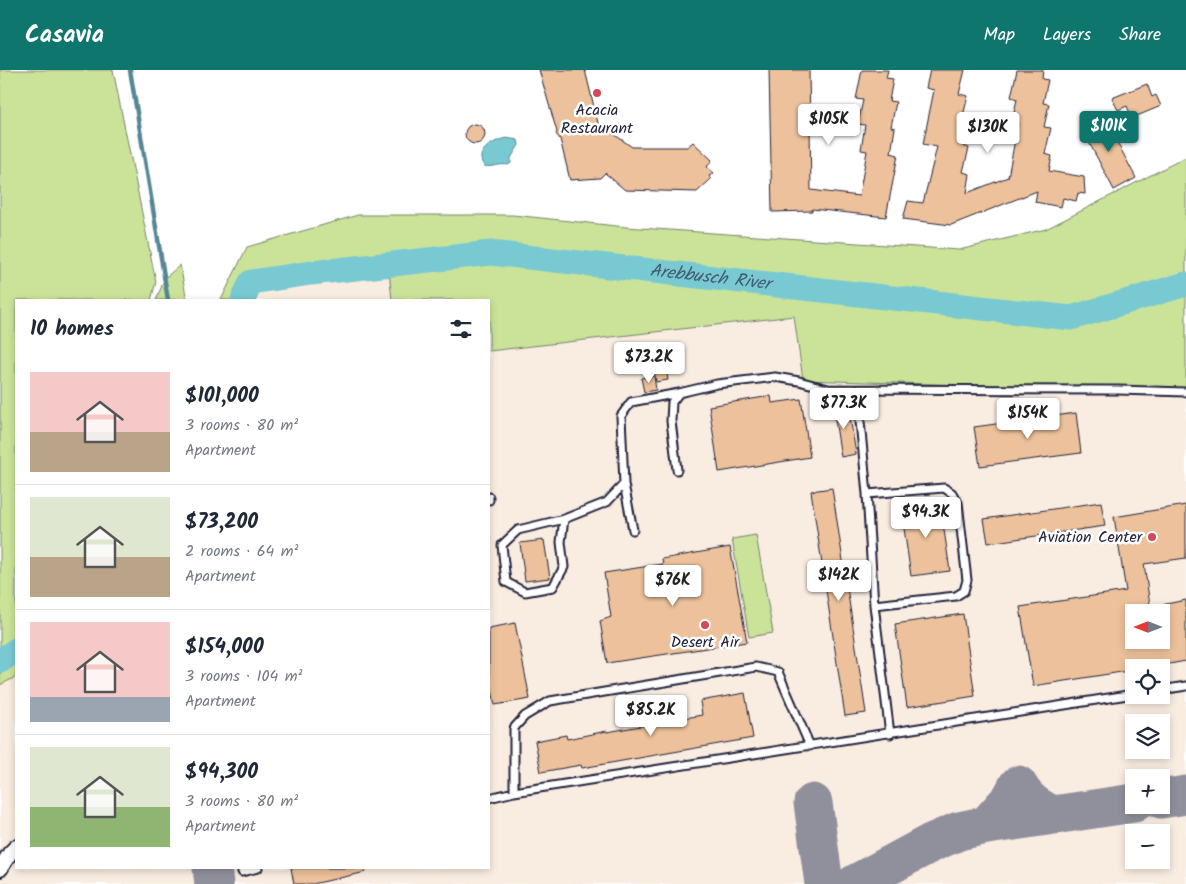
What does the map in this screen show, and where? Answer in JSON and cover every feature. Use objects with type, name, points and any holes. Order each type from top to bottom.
[{"type":"street","points":[[0,869],[15,848]]},
{"type":"lane","points":[[633,530],[624,484],[621,416],[631,402],[717,384],[775,377],[828,389],[1186,392]]},
{"type":"lane","points":[[857,390],[868,494],[874,605],[890,734]]},
{"type":"lane","points":[[677,470],[671,421],[672,402],[679,393]]},
{"type":"lane","points":[[564,519],[561,542],[564,567],[553,587],[525,592],[506,582],[502,545],[518,530],[564,519],[607,502],[624,484]]},
{"type":"lane","points":[[868,494],[944,488],[952,493],[958,504],[967,580],[964,591],[956,596],[874,605]]},
{"type":"lane","points":[[514,792],[514,728],[525,716],[550,701],[756,667],[778,672],[810,746]]},
{"type":"lane","points":[[1170,689],[1186,686]]},
{"type":"lane","points":[[490,798],[514,792],[1125,695]]},
{"type":"lane","points":[[242,872],[254,869]]},
{"type":"shaded area","points":[[390,271],[392,299],[250,299],[257,285]]},
{"type":"shaded area","points":[[794,316],[803,380],[1186,392],[1186,884],[0,884],[0,685],[15,678],[15,869],[490,869],[490,351]]},
{"type":"green space","points":[[0,70],[113,70],[156,282],[151,299],[15,299],[15,678],[0,685]]},
{"type":"green space","points":[[1186,157],[1186,392],[803,380],[794,316],[490,351],[490,299],[392,299],[389,271],[257,285],[250,299],[221,299],[247,247],[358,215],[513,215],[626,227],[959,250],[1046,229]]},
{"type":"green space","points":[[180,265],[187,299],[156,299],[165,278]]},
{"type":"green space","points":[[756,535],[773,633],[749,637],[732,539]]},
{"type":"water","points":[[506,138],[518,140],[519,145],[511,158],[511,163],[508,165],[484,166],[481,156],[486,147]]},
{"type":"building","points":[[539,70],[585,70],[598,123],[632,147],[687,147],[693,142],[712,160],[707,167],[714,173],[709,176],[711,179],[697,192],[625,190],[605,173],[600,178],[570,180]]},
{"type":"building","points":[[769,70],[809,70],[811,190],[859,196],[867,151],[861,150],[865,125],[858,124],[863,100],[856,99],[862,70],[888,70],[886,78],[893,79],[889,101],[896,102],[891,127],[895,128],[891,153],[898,155],[886,217],[812,209],[812,211],[772,212]]},
{"type":"building","points":[[930,70],[965,70],[959,94],[968,96],[962,120],[969,122],[963,146],[969,148],[963,172],[970,174],[967,193],[1008,177],[1018,123],[1012,122],[1017,99],[1011,97],[1017,70],[1043,70],[1042,79],[1048,80],[1043,103],[1049,104],[1044,127],[1051,128],[1045,154],[1052,156],[1049,171],[1084,177],[1085,194],[1078,193],[1076,201],[1063,198],[1061,207],[1035,202],[1037,191],[951,225],[903,219],[908,201],[923,203],[937,147],[923,144],[934,90],[926,88]]},
{"type":"building","points":[[1147,84],[1152,97],[1156,95],[1161,106],[1132,118],[1127,106],[1118,110],[1112,98]]},
{"type":"building","points":[[1104,117],[1136,178],[1114,190],[1082,129]]},
{"type":"building","points":[[471,124],[479,124],[485,130],[485,138],[479,144],[471,144],[465,138],[465,130]]},
{"type":"building","points":[[665,361],[668,380],[656,382],[653,363]]},
{"type":"building","points":[[654,376],[656,390],[644,392],[641,378]]},
{"type":"building","points":[[771,396],[772,403],[801,399],[810,457],[719,472],[709,406]]},
{"type":"building","points":[[848,404],[856,454],[841,457],[833,407]]},
{"type":"building","points":[[1076,413],[1081,453],[980,466],[974,427]]},
{"type":"building","points":[[832,488],[866,713],[845,716],[811,491]]},
{"type":"building","points":[[940,502],[950,571],[911,576],[901,508]]},
{"type":"building","points":[[1101,502],[1105,526],[988,543],[984,519]]},
{"type":"building","points":[[1186,505],[1186,558],[1144,564],[1150,604],[1125,604],[1125,649],[1170,649],[1170,604],[1166,604],[1186,600],[1186,661],[1170,664],[1170,659],[1125,659],[1125,671],[1033,686],[1020,607],[1126,591],[1114,517]]},
{"type":"building","points":[[544,540],[550,578],[525,581],[520,543]]},
{"type":"building","points":[[730,547],[747,642],[607,663],[600,621],[611,617],[604,573],[663,564],[662,559]]},
{"type":"building","points":[[963,614],[975,696],[907,707],[895,624]]},
{"type":"building","points":[[515,623],[530,699],[495,705],[490,680],[490,628]]},
{"type":"building","points":[[745,693],[753,738],[582,768],[581,765],[541,772],[535,741],[566,735],[567,739],[702,715],[700,701]]},
{"type":"building","points":[[291,869],[365,869],[366,872],[313,884],[294,884]]},
{"type":"waterway","points":[[130,70],[168,299]]},
{"type":"waterway","name":"Arebbusch River","points":[[243,299],[251,282],[311,273],[491,253],[1071,318],[1186,284]]},
{"type":"waterway","name":"Arebbusch River","points":[[0,661],[15,651]]},
{"type":"taxiway","points":[[987,825],[1011,798],[1018,785],[1032,803],[1052,815]]},
{"type":"taxiway","points":[[1170,798],[1186,795]]},
{"type":"taxiway","points":[[813,803],[824,884]]},
{"type":"taxiway","points":[[855,884],[931,843],[959,831],[1125,804]]},
{"type":"taxiway","points":[[212,869],[214,884]]},
{"type":"place","name":"Acacia Restaurant","points":[[597,93]]},
{"type":"place","name":"Aviation Center","points":[[1152,537]]},
{"type":"place","name":"Desert Air","points":[[705,625]]}]
